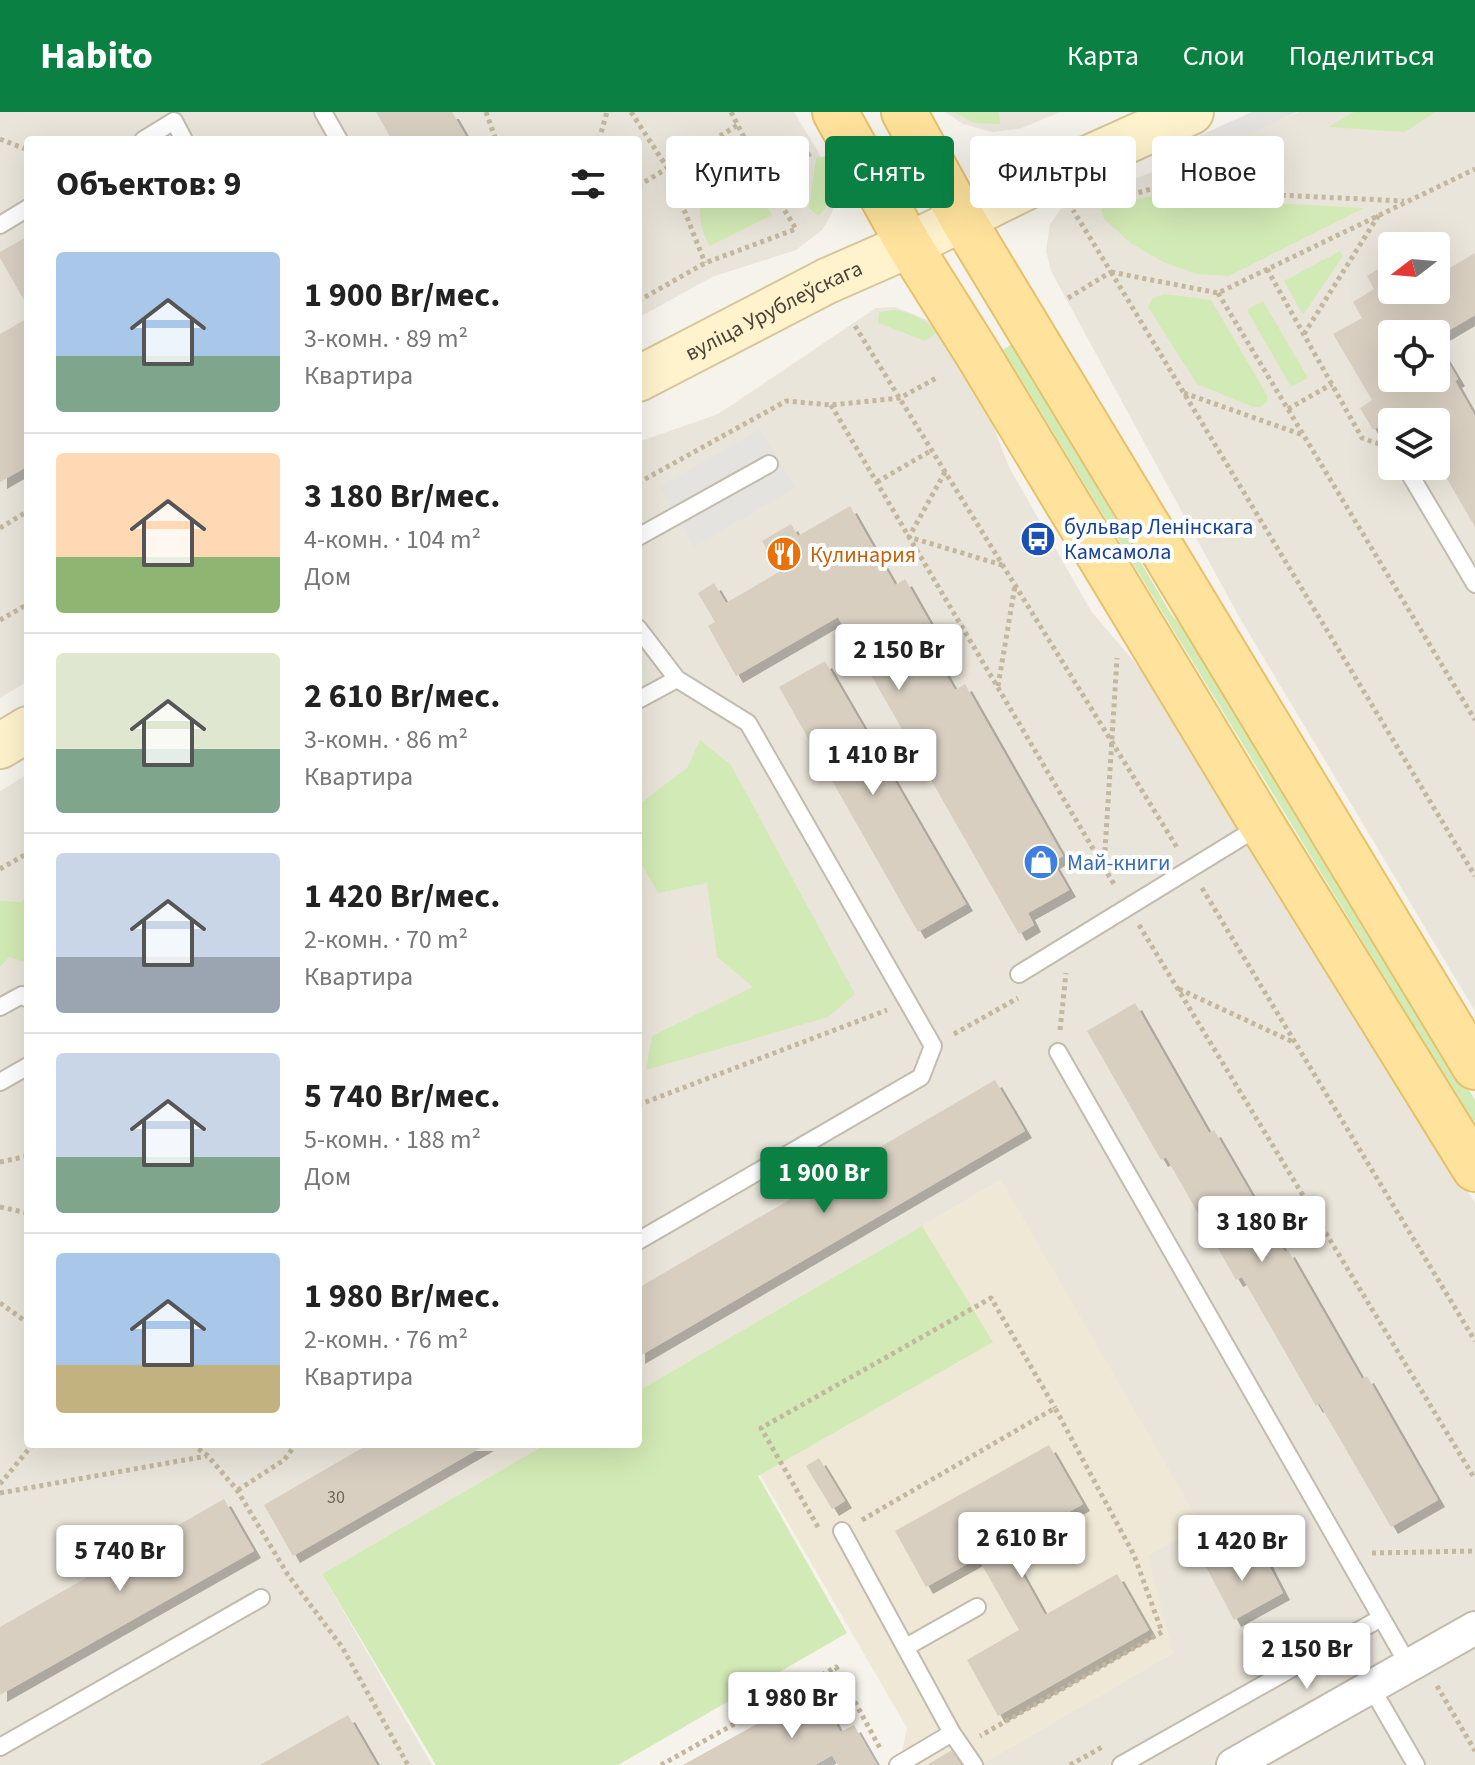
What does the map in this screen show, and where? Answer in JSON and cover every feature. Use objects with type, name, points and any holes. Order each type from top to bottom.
[{"type":"main road","points":[[904,112],[963,220],[1475,1067]]},
{"type":"main road","name":"вуліца Урублеўскага","points":[[642,377],[816,286],[1191,112]]},
{"type":"main road","points":[[827,131],[909,245],[977,353],[1262,825],[1475,1169]]},
{"type":"main road","points":[[0,746],[24,731]]},
{"type":"street","points":[[1233,1765],[1371,1687],[1422,1673],[1475,1628]]},
{"type":"lane","points":[[323,112],[337,136]]},
{"type":"lane","points":[[148,136],[173,117],[182,136]]},
{"type":"lane","points":[[0,225],[24,210]]},
{"type":"lane","points":[[642,535],[769,464]]},
{"type":"lane","points":[[1413,480],[1475,584]]},
{"type":"lane","points":[[642,633],[677,679],[748,723],[933,1046],[921,1077],[642,1239]]},
{"type":"lane","points":[[642,698],[677,679]]},
{"type":"lane","points":[[1019,974],[1262,825]]},
{"type":"lane","points":[[0,1007],[24,996]]},
{"type":"lane","points":[[1058,1052],[1343,1554],[1381,1618],[1422,1673]]},
{"type":"lane","points":[[0,1082],[24,1068]]},
{"type":"lane","points":[[842,1531],[957,1740],[974,1765]]},
{"type":"lane","points":[[0,1747],[261,1598]]},
{"type":"lane","points":[[906,1647],[977,1607]]},
{"type":"lane","points":[[1121,1765],[1381,1618]]},
{"type":"lane","points":[[1371,1687],[1416,1765]]},
{"type":"lane","points":[[898,1765],[957,1740]]},
{"type":"path","points":[[486,112],[495,136]]},
{"type":"path","points":[[600,136],[607,112]]},
{"type":"path","points":[[631,112],[666,166]]},
{"type":"path","points":[[731,112],[744,136]]},
{"type":"path","points":[[720,136],[738,125]]},
{"type":"path","points":[[809,145],[827,131]]},
{"type":"path","points":[[0,139],[24,148]]},
{"type":"path","points":[[1068,298],[1111,272],[1218,293],[1475,169]]},
{"type":"path","points":[[642,184],[666,170]]},
{"type":"path","points":[[1136,193],[1151,189],[1405,201]]},
{"type":"path","points":[[683,208],[705,263]]},
{"type":"path","points":[[642,299],[705,263],[796,229],[783,208]]},
{"type":"path","points":[[1073,210],[1475,876]]},
{"type":"path","points":[[1304,334],[1380,213]]},
{"type":"path","points":[[1267,269],[1362,438],[1378,444]]},
{"type":"path","points":[[1218,293],[1475,720]]},
{"type":"path","points":[[855,326],[1111,739],[1475,1341]]},
{"type":"path","points":[[642,481],[786,401],[831,405],[900,398],[938,377]]},
{"type":"path","points":[[1288,409],[1332,384]]},
{"type":"path","points":[[1184,393],[1304,435]]},
{"type":"path","points":[[831,405],[1104,868],[1475,1479]]},
{"type":"path","points":[[877,482],[932,450]]},
{"type":"path","points":[[909,537],[945,472]]},
{"type":"path","points":[[0,528],[24,513]]},
{"type":"path","points":[[909,537],[1003,565]]},
{"type":"path","points":[[997,687],[1015,584]]},
{"type":"path","points":[[0,620],[24,606]]},
{"type":"path","points":[[1104,868],[1118,650]]},
{"type":"path","points":[[0,869],[24,855]]},
{"type":"path","points":[[1058,1052],[1066,972]]},
{"type":"path","points":[[1177,988],[1294,1043]]},
{"type":"path","points":[[642,1103],[908,1002]]},
{"type":"path","points":[[0,1162],[24,1157]]},
{"type":"path","points":[[0,1207],[24,1212]]},
{"type":"path","points":[[957,1740],[1162,1632],[1134,1555],[1055,1408],[991,1298],[761,1428],[826,1541],[1055,1408]]},
{"type":"path","points":[[0,1303],[24,1320]]},
{"type":"path","points":[[0,1484],[30,1448]]},
{"type":"path","points":[[197,1448],[237,1490],[288,1575],[342,1647],[408,1765]]},
{"type":"path","points":[[237,1490],[284,1460],[293,1448]]},
{"type":"path","points":[[0,1493],[208,1456]]},
{"type":"path","points":[[1343,1554],[1475,1551]]},
{"type":"path","points":[[661,1765],[836,1667],[882,1751]]},
{"type":"path","points":[[1422,1673],[1475,1751]]},
{"type":"shaded area","points":[[0,112],[794,112],[808,136],[666,136],[666,208],[809,208],[809,137],[825,163],[825,208],[833,208],[822,230],[796,250],[712,277],[642,316],[642,136],[24,136],[24,683],[0,698]]},
{"type":"shaded area","points":[[945,112],[1061,112],[1019,129],[992,132],[963,124]]},
{"type":"shaded area","points":[[1252,112],[1297,112],[1245,136],[1199,136]]},
{"type":"shaded area","points":[[1299,112],[1475,112],[1475,1011],[1238,615],[1051,271],[1046,251],[1050,224],[1063,208],[1136,208],[1136,178],[1152,172],[1152,208],[1284,208],[1284,136],[1240,136]]},
{"type":"shaded area","points":[[895,307],[930,321],[947,339],[985,404],[1009,467],[1091,611],[1166,699],[1475,1203],[1475,1765],[980,1765],[1173,1653],[1001,1180],[642,1389],[642,441],[718,414],[876,308]]},
{"type":"shaded area","points":[[760,429],[795,488],[694,547],[659,487]]},
{"type":"shaded area","points":[[24,776],[24,1448],[539,1448],[322,1574],[432,1765],[0,1765],[0,791]]},
{"type":"shaded area","points":[[1001,1180],[1201,1525],[1148,1556],[1173,1653],[980,1765],[899,1765],[907,1728],[693,1359]]},
{"type":"green space","points":[[954,112],[999,112],[1000,124],[974,123]]},
{"type":"green space","points":[[1354,112],[1435,112],[1405,132],[1328,127]]},
{"type":"green space","points":[[825,156],[825,208],[818,216],[809,208],[816,158]]},
{"type":"green space","points":[[1152,196],[1152,208],[1284,208],[1284,203],[1364,208],[1229,276],[1197,274],[1165,263],[1132,244],[1104,219],[1101,209],[1136,208],[1136,200]]},
{"type":"green space","points":[[768,208],[772,215],[710,246],[703,230],[700,210]]},
{"type":"green space","points":[[1340,251],[1343,256],[1303,315],[1284,281]]},
{"type":"green space","points":[[1164,294],[1211,300],[1267,395],[1267,402],[1253,407],[1197,384],[1148,307],[1153,298]]},
{"type":"green space","points":[[1263,301],[1308,378],[1291,387],[1247,310]]},
{"type":"green space","points":[[895,310],[918,317],[936,333],[925,341],[878,323],[879,312]]},
{"type":"green space","points":[[1013,343],[1171,614],[1207,655],[1475,1100],[1475,1126],[1003,350]]},
{"type":"green space","points":[[700,740],[731,765],[855,994],[828,1017],[646,1070],[652,1036],[753,987],[717,957],[707,883],[658,893],[642,865],[642,802],[687,768]]},
{"type":"green space","points":[[24,899],[24,962],[9,957],[0,967],[0,901]]},
{"type":"green space","points":[[922,1226],[993,1342],[758,1476],[847,1633],[618,1765],[436,1765],[322,1574],[539,1448],[642,1448],[642,1389]]},
{"type":"building","points":[[376,112],[452,112],[466,136],[390,136]]},
{"type":"building","points":[[24,238],[24,300],[0,258],[0,252]]},
{"type":"building","points":[[1475,253],[1475,315],[1450,330],[1450,320],[1378,320],[1378,392],[1450,392],[1450,366],[1475,416],[1475,527],[1448,480],[1450,408],[1378,408],[1378,427],[1373,430],[1360,408],[1372,400],[1333,334],[1362,318],[1353,302],[1374,289],[1367,276],[1378,269],[1378,304],[1450,304],[1450,268]]},
{"type":"building","points":[[24,320],[24,468],[0,482],[0,334]]},
{"type":"building","points":[[850,506],[895,585],[905,579],[942,644],[932,650],[955,690],[965,684],[1063,856],[1053,862],[1069,890],[1028,913],[1034,925],[1019,934],[838,617],[736,676],[708,626],[715,622],[698,593],[714,583],[726,603],[779,572],[762,541],[791,524],[798,536]]},
{"type":"building","points":[[825,661],[966,904],[918,932],[779,687]]},
{"type":"building","points":[[1135,1003],[1209,1133],[1214,1130],[1362,1379],[1367,1376],[1438,1500],[1391,1527],[1319,1403],[1316,1406],[1242,1277],[1236,1280],[1166,1157],[1161,1160],[1087,1031]]},
{"type":"building","points":[[995,1080],[1025,1131],[642,1355],[642,1286]]},
{"type":"building","points":[[1049,1445],[1083,1504],[1007,1547],[1045,1615],[1117,1574],[1149,1630],[998,1716],[967,1660],[1019,1630],[978,1558],[926,1587],[895,1531]]},
{"type":"building","points":[[362,1448],[480,1448],[293,1556],[264,1505]]},
{"type":"building","points":[[819,1458],[845,1501],[832,1509],[806,1466]]},
{"type":"building","points":[[224,1499],[254,1551],[0,1695],[0,1627]]},
{"type":"building","points":[[1229,1547],[1241,1570],[1265,1558],[1283,1593],[1234,1620],[1203,1561]]},
{"type":"building","points":[[818,1690],[840,1732],[854,1725],[877,1765],[838,1765],[832,1755],[815,1765],[683,1765]]},
{"type":"building","points":[[348,1715],[377,1765],[260,1765]]},
{"type":"building","points":[[952,1750],[961,1765],[927,1765]]},
{"type":"place","name":"бульвар Ленінскага Камсамола","points":[[1038,539]]},
{"type":"place","name":"Кулинария","points":[[784,554]]},
{"type":"place","name":"Май-книги","points":[[1041,862]]}]
